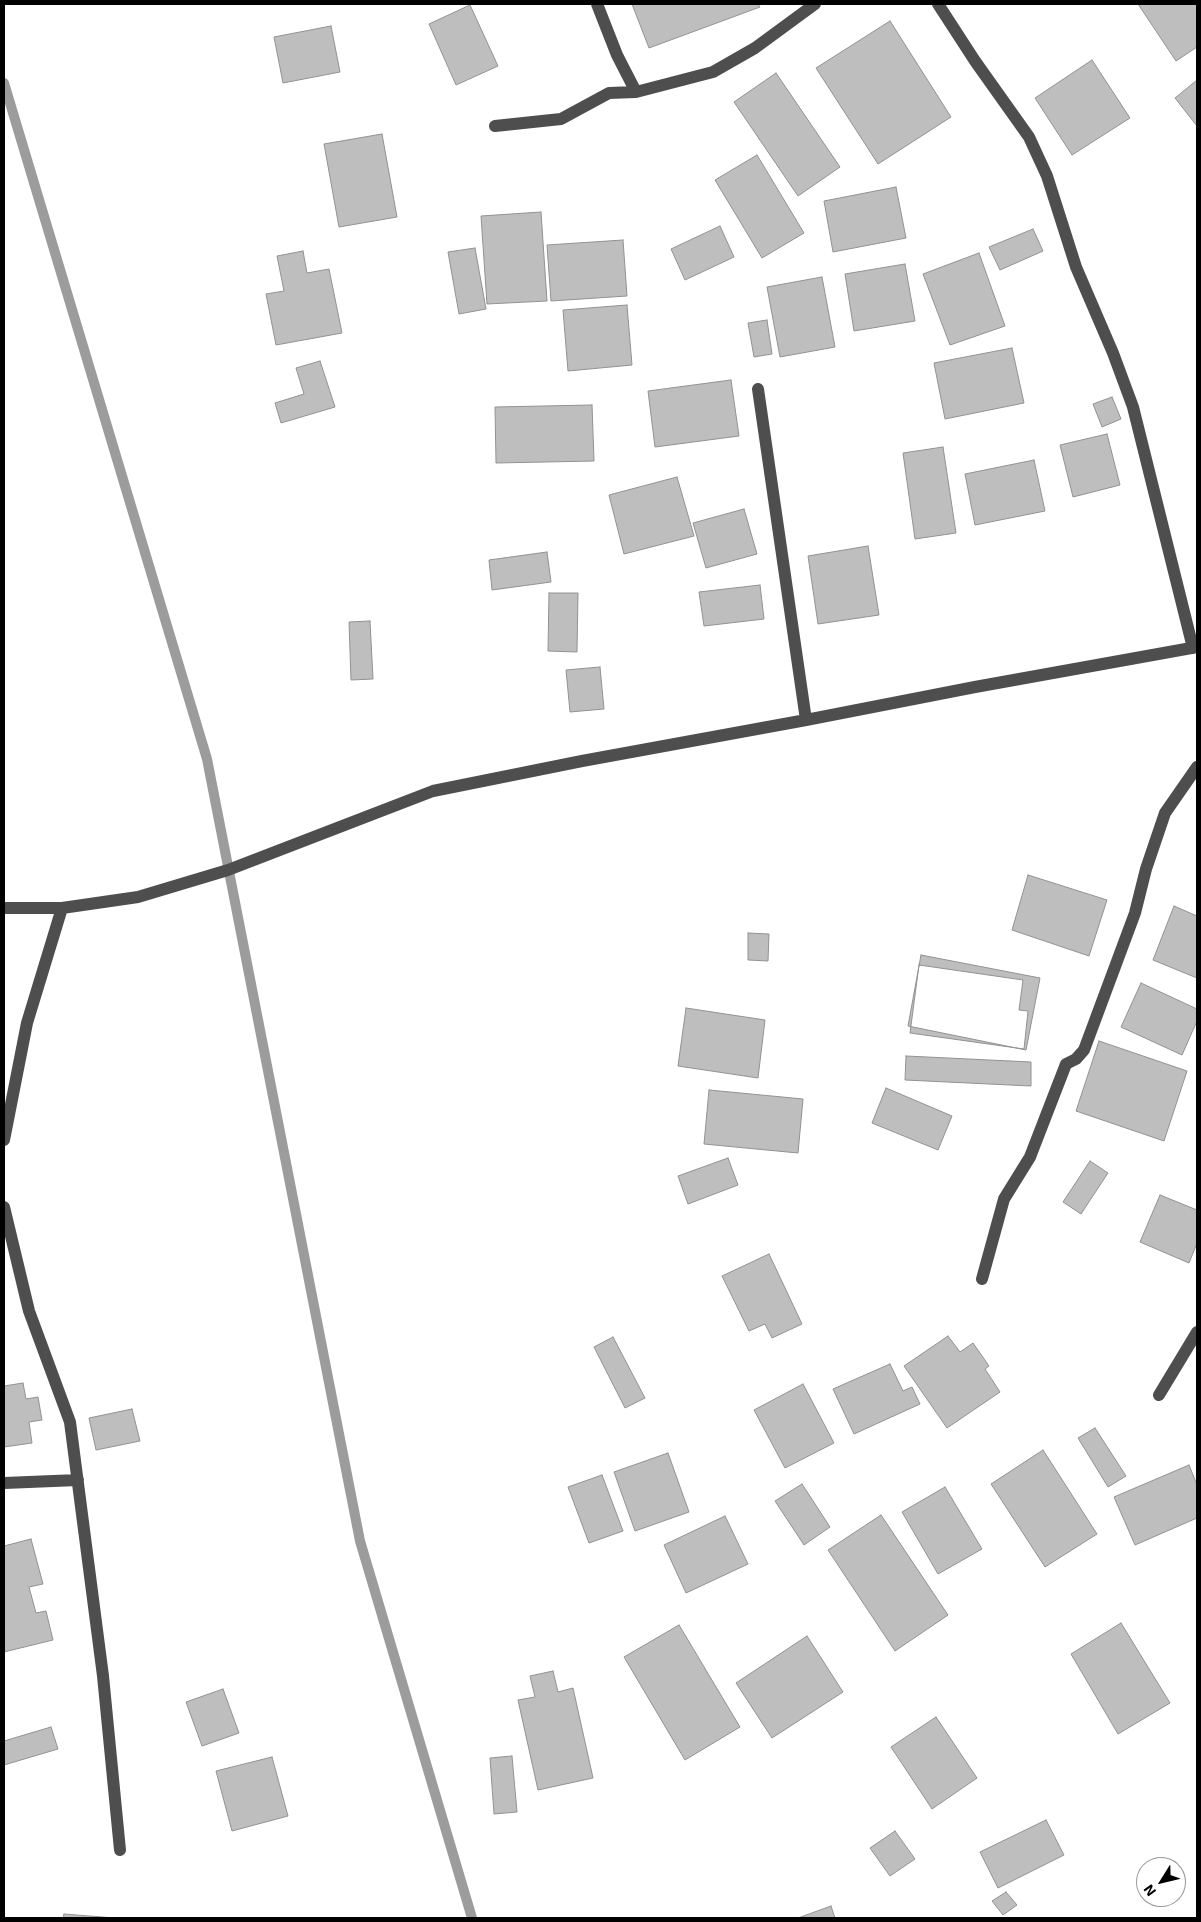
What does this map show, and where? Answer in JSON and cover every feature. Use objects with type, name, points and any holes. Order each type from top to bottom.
[{"type":"street","points":[[597,4],[617,55],[636,92]]},
{"type":"street","points":[[495,126],[560,119],[609,93],[636,92],[713,72],[755,48],[815,4]]},
{"type":"street","points":[[4,908],[62,908],[138,897],[228,870],[433,791],[975,687],[1195,648],[1133,406],[1113,353],[1076,267],[1047,176],[1029,137],[938,4]]},
{"type":"street","points":[[758,389],[806,720]]},
{"type":"street","points":[[982,1280],[1004,1199],[1030,1157],[1066,1064],[1076,1059],[1084,1050],[1135,913],[1146,869],[1165,813],[1197,767]]},
{"type":"street","points":[[4,1140],[27,1023],[62,908]]},
{"type":"street","points":[[4,1207],[29,1311],[70,1422],[103,1676],[120,1850]]},
{"type":"street","points":[[1159,1395],[1197,1332]]},
{"type":"street","points":[[4,1483],[78,1480]]},
{"type":"building","points":[[632,4],[758,4],[760,7],[649,48]]},
{"type":"building","points":[[1138,4],[1197,4],[1197,47],[1176,61]]},
{"type":"building","points":[[470,5],[498,66],[456,85],[429,24]]},
{"type":"building","points":[[890,21],[951,117],[878,164],[816,68]]},
{"type":"building","points":[[331,26],[340,72],[283,83],[274,37]]},
{"type":"building","points":[[1092,60],[1130,118],[1072,155],[1035,98]]},
{"type":"building","points":[[776,73],[840,167],[798,196],[734,102]]},
{"type":"building","points":[[1197,80],[1197,126],[1175,98]]},
{"type":"building","points":[[382,134],[397,217],[339,227],[324,144]]},
{"type":"building","points":[[757,155],[804,233],[762,258],[715,180]]},
{"type":"building","points":[[896,187],[906,238],[833,252],[824,201]]},
{"type":"building","points":[[541,212],[547,301],[487,304],[481,216]]},
{"type":"building","points":[[720,226],[734,257],[685,280],[671,249]]},
{"type":"building","points":[[1033,229],[1043,251],[1000,270],[989,247]]},
{"type":"building","points":[[623,240],[627,296],[551,301],[547,245]]},
{"type":"building","points":[[475,248],[486,309],[459,314],[448,252]]},
{"type":"building","points":[[303,251],[307,273],[329,269],[342,333],[276,345],[266,294],[284,291],[277,256]]},
{"type":"building","points":[[979,253],[1005,326],[950,345],[923,274]]},
{"type":"building","points":[[905,264],[915,321],[854,331],[845,274]]},
{"type":"building","points":[[822,277],[835,347],[780,357],[767,287]]},
{"type":"building","points":[[627,305],[632,365],[568,371],[563,310]]},
{"type":"building","points":[[767,320],[772,354],[754,357],[748,323]]},
{"type":"building","points":[[1012,348],[1024,403],[945,419],[934,363]]},
{"type":"building","points":[[320,361],[335,407],[281,423],[275,403],[304,394],[296,368]]},
{"type":"building","points":[[731,380],[739,436],[655,447],[648,391]]},
{"type":"building","points":[[1112,397],[1121,419],[1102,427],[1093,404]]},
{"type":"building","points":[[592,405],[594,461],[496,463],[495,407]]},
{"type":"building","points":[[1107,434],[1120,485],[1073,497],[1060,445]]},
{"type":"building","points":[[943,447],[956,533],[915,539],[903,453]]},
{"type":"building","points":[[1034,460],[1045,511],[975,525],[965,474]]},
{"type":"building","points":[[677,477],[694,536],[624,554],[609,495]]},
{"type":"building","points":[[744,509],[757,554],[706,568],[693,523]]},
{"type":"building","points":[[868,546],[879,615],[818,624],[808,556]]},
{"type":"building","points":[[547,552],[551,582],[492,590],[489,560]]},
{"type":"building","points":[[760,585],[764,619],[704,626],[699,592]]},
{"type":"building","points":[[549,593],[578,593],[577,652],[548,651]]},
{"type":"building","points":[[370,621],[373,679],[351,680],[349,622]]},
{"type":"building","points":[[600,667],[604,709],[570,712],[566,670]]},
{"type":"building","points":[[1028,875],[1107,900],[1089,956],[1012,930]]},
{"type":"building","points":[[1174,906],[1197,916],[1197,978],[1153,960]]},
{"type":"building","points":[[748,933],[769,934],[768,961],[748,960]]},
{"type":"building","points":[[921,955],[1040,978],[1026,1050],[908,1026]]},
{"type":"building","points":[[919,965],[1023,980],[1019,1010],[1028,1011],[1024,1049],[910,1033]]},
{"type":"building","points":[[1141,983],[1197,1009],[1197,1021],[1182,1055],[1121,1027]]},
{"type":"building","points":[[686,1008],[765,1020],[758,1078],[678,1066]]},
{"type":"building","points":[[1099,1041],[1187,1071],[1164,1141],[1076,1111]]},
{"type":"building","points":[[906,1056],[1031,1062],[1031,1086],[905,1080]]},
{"type":"building","points":[[886,1088],[952,1116],[938,1150],[872,1123]]},
{"type":"building","points":[[709,1090],[803,1099],[798,1153],[704,1144]]},
{"type":"building","points":[[728,1158],[738,1185],[688,1204],[678,1176]]},
{"type":"building","points":[[1090,1161],[1108,1173],[1081,1214],[1063,1202]]},
{"type":"building","points":[[1160,1195],[1197,1210],[1197,1243],[1189,1263],[1140,1242]]},
{"type":"building","points":[[769,1254],[802,1324],[772,1338],[765,1324],[749,1331],[722,1276]]},
{"type":"building","points":[[948,1336],[960,1352],[973,1343],[989,1366],[985,1369],[1000,1392],[947,1428],[904,1366]]},
{"type":"building","points":[[613,1337],[645,1398],[625,1408],[594,1347]]},
{"type":"building","points":[[890,1364],[903,1391],[912,1387],[920,1404],[854,1434],[833,1389]]},
{"type":"building","points":[[23,1383],[26,1399],[38,1397],[42,1420],[29,1422],[32,1443],[4,1447],[4,1386]]},
{"type":"building","points":[[803,1384],[834,1443],[785,1468],[754,1410]]},
{"type":"building","points":[[132,1409],[140,1441],[96,1450],[89,1418]]},
{"type":"building","points":[[1095,1428],[1126,1476],[1108,1487],[1078,1438]]},
{"type":"building","points":[[1043,1450],[1097,1534],[1045,1567],[991,1484]]},
{"type":"building","points":[[668,1453],[689,1512],[635,1531],[614,1472]]},
{"type":"building","points":[[1189,1465],[1197,1485],[1197,1518],[1135,1545],[1114,1497]]},
{"type":"building","points":[[602,1475],[623,1531],[589,1543],[568,1487]]},
{"type":"building","points":[[802,1484],[830,1527],[804,1545],[775,1501]]},
{"type":"building","points":[[945,1487],[982,1549],[938,1574],[902,1512]]},
{"type":"building","points":[[881,1515],[948,1615],[895,1651],[828,1550]]},
{"type":"building","points":[[725,1516],[748,1564],[686,1593],[664,1545]]},
{"type":"building","points":[[31,1539],[43,1584],[29,1587],[36,1613],[46,1611],[53,1640],[4,1652],[4,1546]]},
{"type":"building","points":[[1121,1623],[1170,1703],[1118,1734],[1071,1654]]},
{"type":"building","points":[[679,1625],[740,1727],[685,1760],[624,1657]]},
{"type":"building","points":[[807,1636],[843,1692],[772,1738],[736,1683]]},
{"type":"building","points":[[553,1671],[558,1692],[573,1688],[593,1778],[538,1790],[518,1700],[535,1697],[530,1676]]},
{"type":"building","points":[[223,1689],[239,1733],[202,1746],[186,1702]]},
{"type":"building","points":[[936,1717],[977,1778],[932,1809],[891,1747]]},
{"type":"building","points":[[51,1727],[58,1749],[4,1765],[4,1741]]},
{"type":"building","points":[[512,1756],[517,1812],[494,1814],[490,1758]]},
{"type":"building","points":[[272,1757],[288,1816],[232,1831],[216,1771]]},
{"type":"building","points":[[1046,1820],[1064,1855],[998,1888],[980,1852]]},
{"type":"building","points":[[895,1831],[915,1859],[890,1876],[870,1848]]},
{"type":"building","points":[[1006,1892],[1017,1905],[1003,1915],[992,1901]]},
{"type":"building","points":[[831,1906],[835,1918],[798,1918]]},
{"type":"building","points":[[64,1914],[115,1918],[63,1918]]},
{"type":"waterway","points":[[4,83],[207,759],[360,1541],[472,1918]]}]
